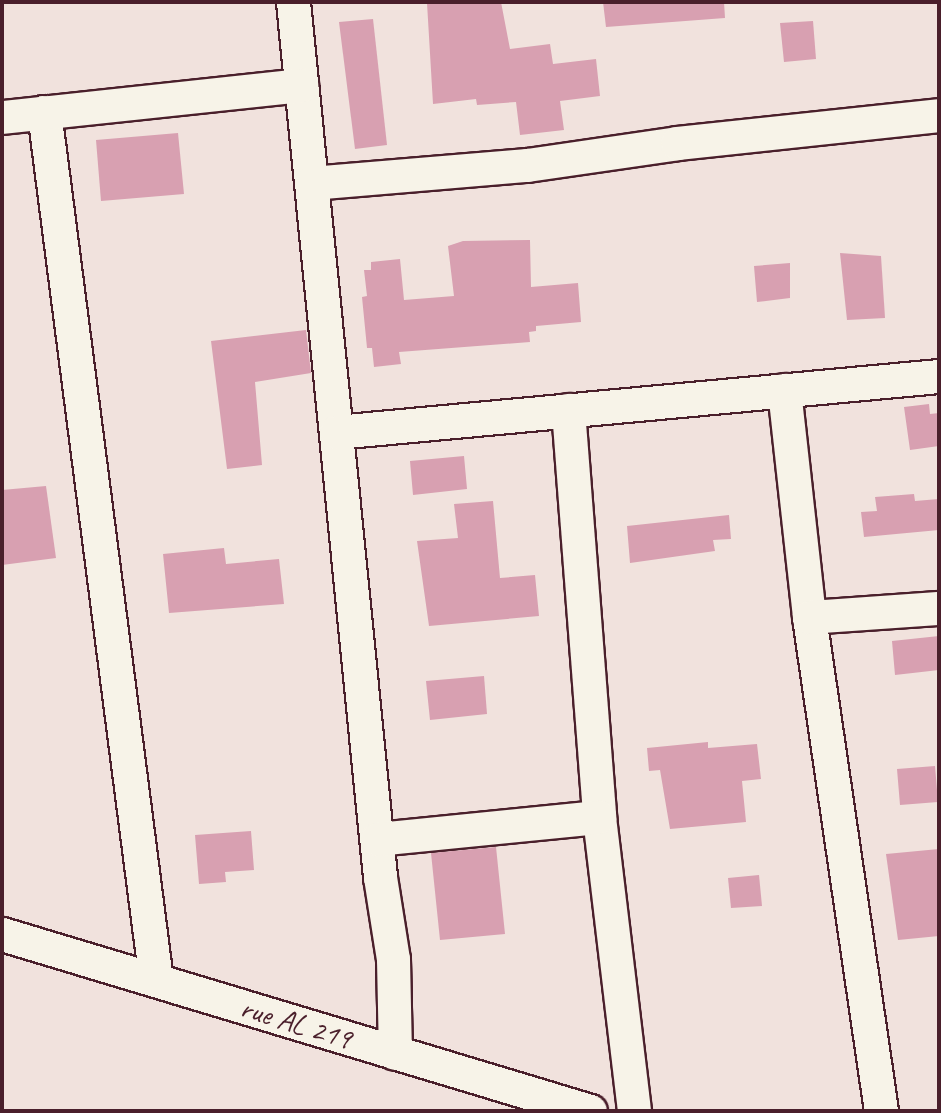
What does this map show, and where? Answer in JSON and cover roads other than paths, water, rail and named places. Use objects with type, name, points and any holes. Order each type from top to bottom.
[{"type":"street","points":[[293,2],[377,839],[393,959],[395,1053]]},
{"type":"street","points":[[2,117],[301,85]]},
{"type":"street","points":[[44,112],[156,980]]},
{"type":"street","points":[[311,183],[527,165],[677,143],[939,115]]},
{"type":"street","points":[[336,432],[939,376]]},
{"type":"street","points":[[784,390],[809,617],[881,1111]]},
{"type":"street","points":[[568,410],[599,817],[635,1111]]},
{"type":"street","points":[[809,617],[939,608]]},
{"type":"street","points":[[377,839],[599,817]]},
{"type":"street","name":"rue AL 219","points":[[2,934],[590,1111]]}]
